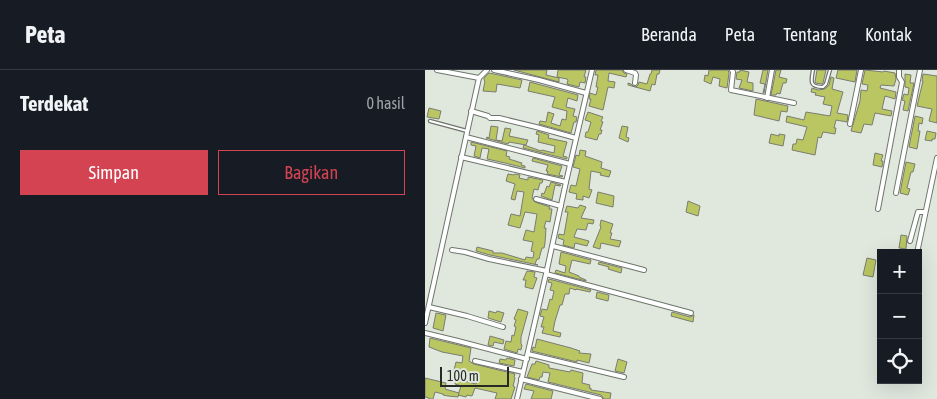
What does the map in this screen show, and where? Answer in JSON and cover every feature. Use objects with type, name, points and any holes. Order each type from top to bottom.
[{"type":"street","points":[[437,70],[479,78]]},
{"type":"street","points":[[425,323],[479,78],[487,70]]},
{"type":"street","points":[[494,70],[586,93]]},
{"type":"street","points":[[517,399],[592,70]]},
{"type":"street","points":[[626,70],[635,73],[635,83]]},
{"type":"street","points":[[732,70],[731,90],[794,103]]},
{"type":"street","points":[[767,98],[773,70]]},
{"type":"street","points":[[849,124],[861,70]]},
{"type":"street","points":[[878,209],[902,82],[899,77],[899,70]]},
{"type":"street","points":[[896,193],[920,70]]},
{"type":"street","points":[[471,111],[490,118],[499,118],[576,138]]},
{"type":"street","points":[[466,137],[570,164]]},
{"type":"street","points":[[461,157],[566,182]]},
{"type":"street","points":[[918,249],[937,158]]},
{"type":"street","points":[[536,199],[561,206]]},
{"type":"street","points":[[910,241],[918,212],[925,212]]},
{"type":"street","points":[[553,246],[644,270]]},
{"type":"street","points":[[452,250],[547,273],[691,312]]},
{"type":"street","points":[[429,307],[503,327]]},
{"type":"street","points":[[425,334],[625,377]]},
{"type":"street","points":[[475,360],[523,372]]},
{"type":"street","points":[[521,379],[600,399]]},
{"type":"lane","points":[[813,70],[812,84],[823,87],[826,84],[830,70]]},
{"type":"lane","points":[[430,121],[467,132]]},
{"type":"building","points":[[514,70],[547,70],[546,75],[559,78],[559,82]]},
{"type":"building","points":[[558,70],[586,70],[585,83],[580,82],[579,87],[567,84],[567,79],[557,77]]},
{"type":"building","points":[[596,70],[622,70],[627,74],[626,77],[609,73],[608,81],[615,82],[614,88],[608,87],[603,110],[589,106],[590,93],[596,95],[598,87],[596,87],[598,75],[595,75]]},
{"type":"building","points":[[652,70],[660,70],[659,74],[657,74],[655,85],[652,84],[650,91],[628,85],[628,83],[636,87],[639,82],[647,84]]},
{"type":"building","points":[[709,70],[728,70],[727,88],[719,86],[720,79],[713,77],[711,84],[704,81],[705,75],[708,76]]},
{"type":"building","points":[[740,70],[749,72],[747,82],[753,83],[753,91],[739,88],[742,80],[736,79],[737,72],[740,72]]},
{"type":"building","points":[[763,70],[768,70],[764,93],[765,84],[760,83]]},
{"type":"building","points":[[776,70],[781,70],[779,77],[787,79],[786,83],[783,83],[780,94],[771,95]]},
{"type":"building","points":[[817,70],[826,70],[822,84],[815,82]]},
{"type":"building","points":[[838,70],[857,70],[855,82],[836,78]]},
{"type":"building","points":[[865,70],[895,73],[894,86],[881,85],[880,88],[896,92],[895,99],[885,96],[882,109],[892,111],[891,116],[875,113],[872,125],[864,124],[861,133],[851,131],[860,101],[861,90],[867,91],[868,85],[862,84]]},
{"type":"building","points":[[489,73],[522,80],[520,88],[497,84],[496,92],[483,91],[484,78]]},
{"type":"building","points":[[905,74],[911,75],[910,83],[914,83],[908,111],[903,110],[905,101],[902,100],[904,94],[908,95],[909,88],[905,87]]},
{"type":"building","points":[[923,74],[937,76],[937,123],[929,121],[932,109],[917,106]]},
{"type":"building","points":[[831,77],[834,78],[832,89],[843,92],[837,113],[848,115],[847,122],[836,120],[835,134],[823,132],[821,138],[818,137],[815,155],[792,150],[793,144],[796,144],[797,139],[803,140],[807,127],[786,122],[787,116],[804,120],[806,112],[830,116],[832,106],[823,104],[825,97],[811,92],[812,88],[818,90],[825,89],[829,85]]},
{"type":"building","points":[[530,82],[578,95],[577,101],[568,98],[566,107],[575,109],[573,116],[577,117],[571,133],[539,124],[540,121],[546,122],[548,112],[554,114],[551,123],[560,126],[562,119],[566,120],[567,111],[552,107],[555,97],[528,91]]},
{"type":"building","points":[[756,99],[788,106],[787,112],[781,111],[779,121],[754,115]]},
{"type":"building","points":[[429,108],[441,111],[439,119],[427,117]]},
{"type":"building","points":[[588,112],[603,117],[601,121],[603,122],[600,130],[602,130],[601,134],[599,134],[597,140],[585,137],[591,122],[585,120]]},
{"type":"building","points":[[915,116],[923,118],[922,124],[919,123],[918,131],[920,131],[917,149],[909,147]]},
{"type":"building","points":[[491,126],[498,127],[496,140],[502,141],[505,128],[511,129],[509,136],[528,140],[526,145],[509,142],[508,144],[486,138],[489,138]]},
{"type":"building","points":[[622,126],[628,127],[626,137],[629,138],[628,142],[619,138]]},
{"type":"building","points":[[537,131],[549,135],[548,138],[567,142],[563,156],[567,157],[567,159],[523,148],[524,145],[554,153],[555,146],[538,142],[539,135],[536,134]]},
{"type":"building","points":[[927,131],[936,133],[935,139],[932,139],[932,141],[925,140]]},
{"type":"building","points":[[771,134],[785,135],[783,146],[769,143]]},
{"type":"building","points":[[471,142],[507,151],[506,156],[510,157],[509,159],[522,163],[521,165],[525,166],[525,168],[487,159],[489,149],[482,148],[480,158],[474,156],[476,146],[471,145]]},
{"type":"building","points":[[580,150],[586,151],[585,156],[602,162],[601,168],[611,171],[609,177],[591,171],[589,189],[592,190],[589,198],[583,196],[583,200],[576,199],[577,194],[569,192],[571,185],[576,186],[580,169],[573,167],[576,155],[579,156]]},
{"type":"building","points":[[875,153],[883,155],[882,167],[873,165]]},
{"type":"building","points":[[533,158],[562,166],[559,175],[563,176],[547,174],[548,165],[532,161]]},
{"type":"building","points":[[906,162],[915,164],[907,188],[910,189],[908,195],[900,193]]},
{"type":"building","points":[[508,174],[520,175],[519,178],[528,180],[528,177],[543,180],[538,190],[534,189],[532,198],[535,202],[552,209],[550,222],[546,221],[544,228],[546,228],[544,248],[542,248],[539,259],[537,259],[535,264],[538,265],[476,251],[477,247],[493,251],[493,253],[502,253],[525,260],[526,257],[533,258],[534,252],[531,251],[533,242],[523,240],[526,230],[534,232],[537,214],[525,212],[520,228],[508,225],[511,214],[520,216],[524,192],[517,191],[515,200],[511,199],[515,184],[506,181]]},
{"type":"building","points":[[551,182],[561,185],[555,185],[552,200],[541,196]]},
{"type":"building","points":[[598,192],[614,196],[613,207],[596,203]]},
{"type":"building","points":[[688,201],[700,206],[698,216],[686,212]]},
{"type":"building","points":[[580,205],[586,207],[581,218],[594,220],[593,224],[588,223],[586,230],[577,229],[574,237],[589,241],[587,246],[575,243],[574,248],[563,245],[564,240],[558,238],[559,234],[564,235],[568,212],[565,212],[567,206],[578,208]]},
{"type":"building","points":[[601,220],[613,224],[610,239],[621,241],[619,247],[601,243],[600,249],[593,247],[601,227]]},
{"type":"building","points":[[901,235],[907,236],[906,249],[899,248]]},
{"type":"building","points":[[561,252],[591,260],[590,264],[572,260],[569,272],[586,281],[555,273],[556,270],[565,273],[566,266],[559,264]]},
{"type":"building","points":[[867,258],[876,260],[873,277],[863,275]]},
{"type":"building","points":[[599,262],[622,268],[621,273],[598,264]]},
{"type":"building","points":[[527,271],[535,272],[534,277],[537,278],[533,289],[525,287],[526,280],[523,280]]},
{"type":"building","points":[[549,279],[591,290],[590,292],[570,288],[569,294],[565,294],[553,331],[561,333],[560,337],[542,333],[544,327],[541,327],[544,317],[540,316],[542,309],[547,310],[554,291],[550,290],[552,283],[548,282]]},
{"type":"building","points":[[597,292],[609,295],[608,301],[596,298]]},
{"type":"building","points":[[518,309],[528,312],[521,337],[521,350],[518,349],[517,353],[504,349],[506,341],[511,342],[512,335],[514,336],[516,320],[514,319]]},
{"type":"building","points":[[489,311],[504,313],[501,322],[488,318]]},
{"type":"building","points":[[672,312],[690,317],[694,315],[693,322],[671,316]]},
{"type":"building","points":[[436,313],[446,315],[443,331],[433,328]]},
{"type":"building","points":[[490,336],[504,340],[503,344],[494,342],[493,346],[488,345]]},
{"type":"building","points":[[430,338],[471,348],[469,361],[474,364],[515,374],[513,386],[515,387],[511,399],[495,399],[497,393],[475,388],[472,396],[458,395],[461,386],[455,384],[456,379],[476,384],[478,377],[454,370],[456,362],[462,363],[463,356],[442,352],[429,347]]},
{"type":"building","points":[[537,339],[580,351],[579,353],[591,354],[589,363],[532,351],[533,347],[535,348]]},
{"type":"building","points":[[507,358],[515,360],[514,366],[499,363],[500,359],[506,360]]},
{"type":"building","points":[[618,359],[627,362],[624,373],[615,371]]},
{"type":"building","points":[[536,361],[549,365],[549,368],[583,373],[582,383],[590,385],[589,388],[591,390],[611,393],[610,399],[604,399],[601,395],[548,382],[550,373],[543,372],[539,380],[527,377],[532,364],[535,364]]},
{"type":"building","points":[[425,378],[446,383],[445,389],[459,393],[458,397],[435,392],[433,399],[425,397]]},
{"type":"building","points":[[526,384],[553,391],[551,399],[531,399],[534,391],[524,389]]}]
